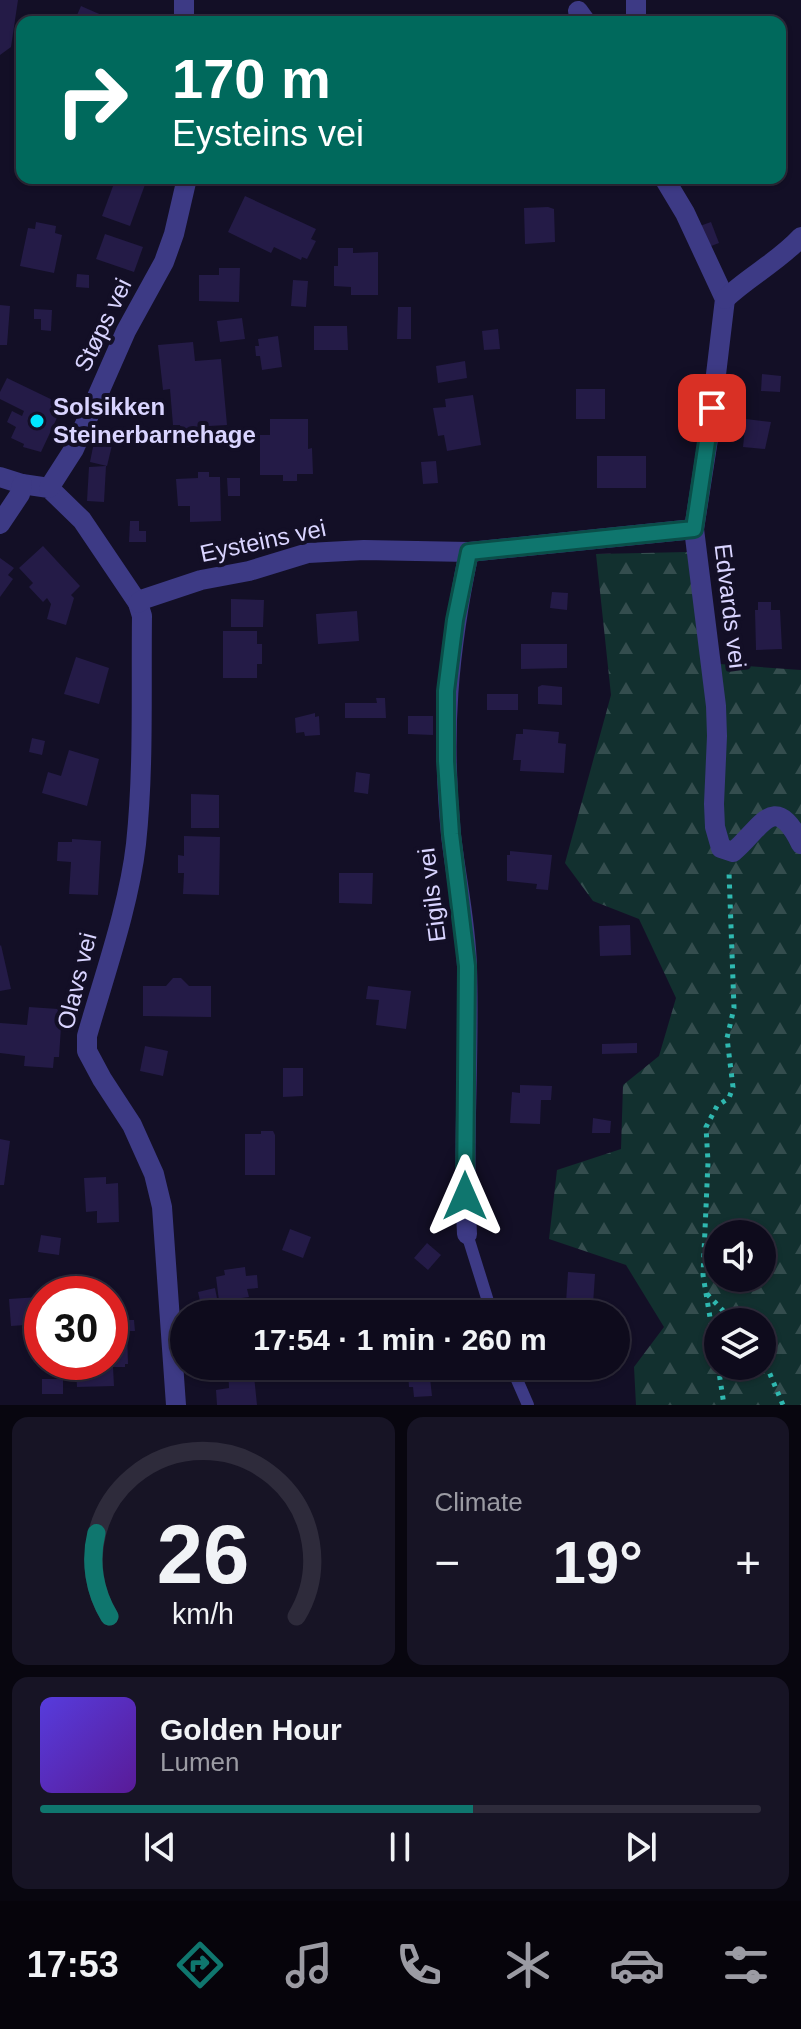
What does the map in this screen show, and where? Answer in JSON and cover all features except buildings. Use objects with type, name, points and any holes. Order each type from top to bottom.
[{"type":"street","name":"Støps vei","points":[[49,488],[74,449],[126,331],[164,262],[186,184]]},
{"type":"street","points":[[668,184],[685,213],[725,299],[738,286],[774,263],[801,237]]},
{"type":"street","name":"Edvards vei","points":[[725,299],[694,529],[716,706],[715,827],[721,848],[728,853]]},
{"type":"street","points":[[0,477],[49,488],[82,520],[138,603]]},
{"type":"street","points":[[0,524],[20,494],[22,484]]},
{"type":"street","name":"Eysteins vei","points":[[138,603],[201,580],[249,571],[308,553],[364,550],[469,552],[694,529]]},
{"type":"street","name":"Eigils vei","points":[[467,1234],[467,966],[451,834],[446,691],[455,620],[469,552]]},
{"type":"street","name":"Olavs vei","points":[[138,603],[142,616],[141,752],[135,847],[122,908],[87,1036],[87,1051],[132,1125],[154,1174],[162,1207],[176,1405]]},
{"type":"street","points":[[728,853],[736,851],[763,819],[771,815],[777,815],[790,824],[801,844]]},
{"type":"lane","points":[[467,1234],[488,1300]]},
{"type":"lane","points":[[517,1380],[528,1405]]},
{"type":"path","points":[[708,1308],[703,1275],[708,1162],[706,1127],[717,1106],[729,1098],[733,1087],[727,1038],[734,1008],[728,853]]},
{"type":"path","points":[[706,1294],[720,1308]]},
{"type":"path","points":[[720,1380],[724,1405]]},
{"type":"path","points":[[772,1380],[783,1405]]},
{"type":"green space","points":[[687,552],[706,663],[801,670],[801,1405],[636,1405],[634,1367],[664,1327],[626,1265],[549,1239],[557,1170],[621,1149],[623,1085],[659,1056],[676,998],[639,919],[593,901],[565,863],[611,695],[596,554]]},
{"type":"place","name":"Solsikken Steinerbarnehage","points":[[37,421]]},
{"type":"route","points":[[465,1196],[467,966],[451,834],[446,761],[446,691],[455,620],[469,552],[694,529],[712,408]]}]
